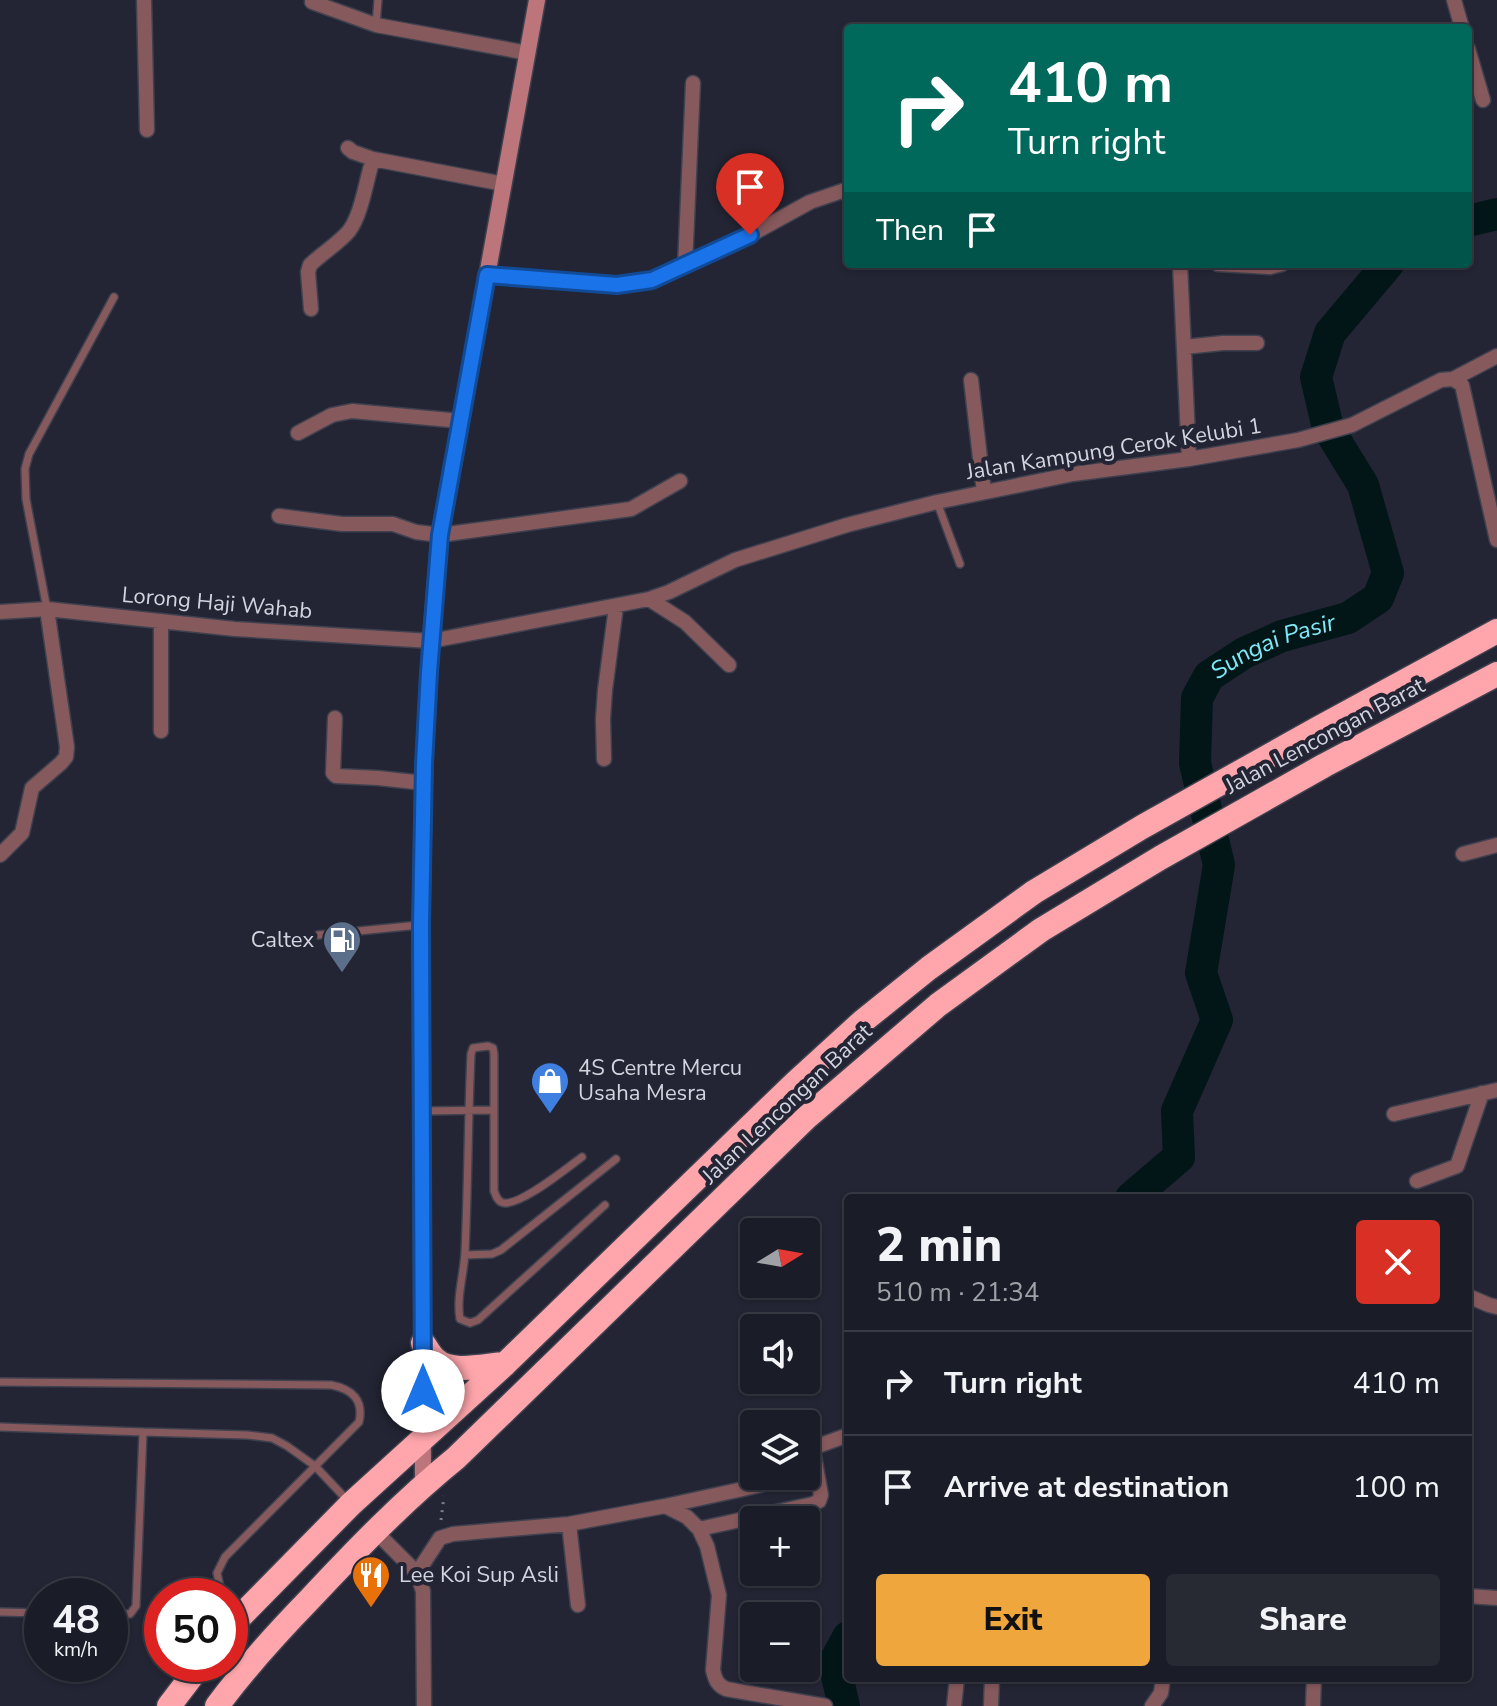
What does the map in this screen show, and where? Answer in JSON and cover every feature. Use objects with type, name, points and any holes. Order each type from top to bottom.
[{"type":"highway","name":"Jalan Lencongan Barat","points":[[248,1603],[505,1364],[783,1094],[863,1021],[929,968],[1034,892],[1142,827],[1497,631]]},
{"type":"highway","name":"Jalan Lencongan Barat","points":[[217,1706],[272,1640],[375,1531],[456,1458],[806,1118],[938,1005],[1041,930],[1160,858],[1238,812],[1497,674]]},
{"type":"highway","points":[[423,1343],[435,1359],[449,1366],[505,1364]]},
{"type":"highway","points":[[169,1706],[187,1682]]},
{"type":"main road","points":[[423,1485],[421,925],[431,641],[440,535],[537,0]]},
{"type":"street","points":[[144,0],[147,130]]},
{"type":"street","points":[[1454,0],[1461,24]]},
{"type":"street","points":[[312,2],[376,25],[528,53]]},
{"type":"street","points":[[1472,63],[1483,100]]},
{"type":"street","points":[[685,266],[693,83]]},
{"type":"street","points":[[348,148],[373,159],[504,184]]},
{"type":"street","points":[[311,309],[310,265],[355,221],[373,159]]},
{"type":"street","points":[[487,275],[617,285],[652,280],[750,235],[810,202],[844,190]]},
{"type":"street","points":[[1180,268],[1189,459]]},
{"type":"street","points":[[1184,347],[1257,343]]},
{"type":"street","points":[[1497,356],[1453,379],[1462,385],[1497,540]]},
{"type":"street","name":"Jalan Kampung Cerok Kelubi 1","points":[[431,641],[649,599],[735,560],[847,525],[937,502],[1073,474],[1189,459],[1298,440],[1352,425],[1441,380],[1453,379]]},
{"type":"street","points":[[971,380],[984,492]]},
{"type":"street","points":[[298,433],[332,415],[352,411],[461,421]]},
{"type":"street","points":[[279,516],[342,524],[393,524],[416,532],[440,535],[631,509],[680,481]]},
{"type":"street","points":[[649,599],[685,622],[729,665]]},
{"type":"street","points":[[604,759],[604,704],[616,607]]},
{"type":"street","points":[[0,855],[22,833],[32,788],[66,757],[47,609]]},
{"type":"street","name":"Lorong Haji Wahab","points":[[0,612],[47,609],[235,629],[431,641]]},
{"type":"street","points":[[161,621],[161,731]]},
{"type":"street","points":[[335,718],[333,773],[336,776],[424,783]]},
{"type":"street","points":[[1463,854],[1497,845]]},
{"type":"street","points":[[1394,1114],[1490,1092]]},
{"type":"street","points":[[1417,1181],[1457,1166],[1490,1092]]},
{"type":"street","points":[[1472,1298],[1497,1307]]},
{"type":"street","points":[[820,1447],[844,1437]]},
{"type":"street","points":[[699,1529],[813,1504],[819,1501],[820,1489]]},
{"type":"street","points":[[417,1573],[440,1538],[453,1534],[569,1524],[740,1490]]},
{"type":"street","points":[[665,1506],[687,1517],[699,1529],[715,1572],[719,1595],[713,1670],[719,1686],[825,1706]]},
{"type":"street","points":[[569,1524],[578,1605]]},
{"type":"street","points":[[375,1531],[417,1573],[423,1591],[424,1706]]},
{"type":"street","points":[[1472,1596],[1497,1598]]},
{"type":"street","points":[[954,1706],[957,1682]]},
{"type":"street","points":[[991,1706],[992,1682]]},
{"type":"street","points":[[1152,1706],[1161,1693],[1162,1682]]},
{"type":"street","points":[[1313,1706],[1314,1682]]},
{"type":"lane","points":[[376,25],[378,0]]},
{"type":"lane","points":[[47,609],[26,499],[25,469],[29,454],[114,297]]},
{"type":"lane","points":[[937,502],[960,564]]},
{"type":"lane","points":[[318,935],[421,925]]},
{"type":"lane","points":[[582,1157],[525,1196],[509,1203],[500,1201],[494,1191],[493,1048],[473,1048],[460,1319],[470,1323],[478,1320],[605,1205]]},
{"type":"lane","points":[[422,1111],[494,1110]]},
{"type":"lane","points":[[465,1255],[492,1254],[501,1250],[616,1159]]},
{"type":"lane","points":[[0,1382],[331,1385],[343,1387],[354,1394],[361,1412],[359,1422],[225,1557],[218,1578]]},
{"type":"lane","points":[[0,1427],[272,1438],[315,1466],[351,1504]]},
{"type":"lane","points":[[128,1614],[136,1606],[143,1432]]},
{"type":"lane","points":[[0,1612],[24,1613]]},
{"type":"path","points":[[440,1538],[446,1486],[456,1458]]},
{"type":"waterway","name":"Sungai Pasir","points":[[1472,220],[1497,214]]},
{"type":"waterway","name":"Sungai Pasir","points":[[1136,1194],[1179,1157],[1177,1111],[1217,1020],[1201,973],[1219,865],[1195,763],[1197,698],[1209,676],[1244,653],[1282,636],[1348,618],[1378,598],[1388,573],[1363,485],[1328,428],[1316,377],[1330,333],[1385,268]]},
{"type":"waterway","name":"Sungai Pasir","points":[[844,1644],[834,1663],[844,1706]]},
{"type":"place","name":"Caltex","points":[[342,974]]},
{"type":"place","name":"4S Centre Mercu Usaha Mesra","points":[[550,1115]]},
{"type":"place","name":"Lee Koi Sup Asli","points":[[371,1609]]},
{"type":"route","points":[[423,1391],[421,925],[429,672],[440,535],[487,275],[635,284],[685,266],[750,235]]}]
